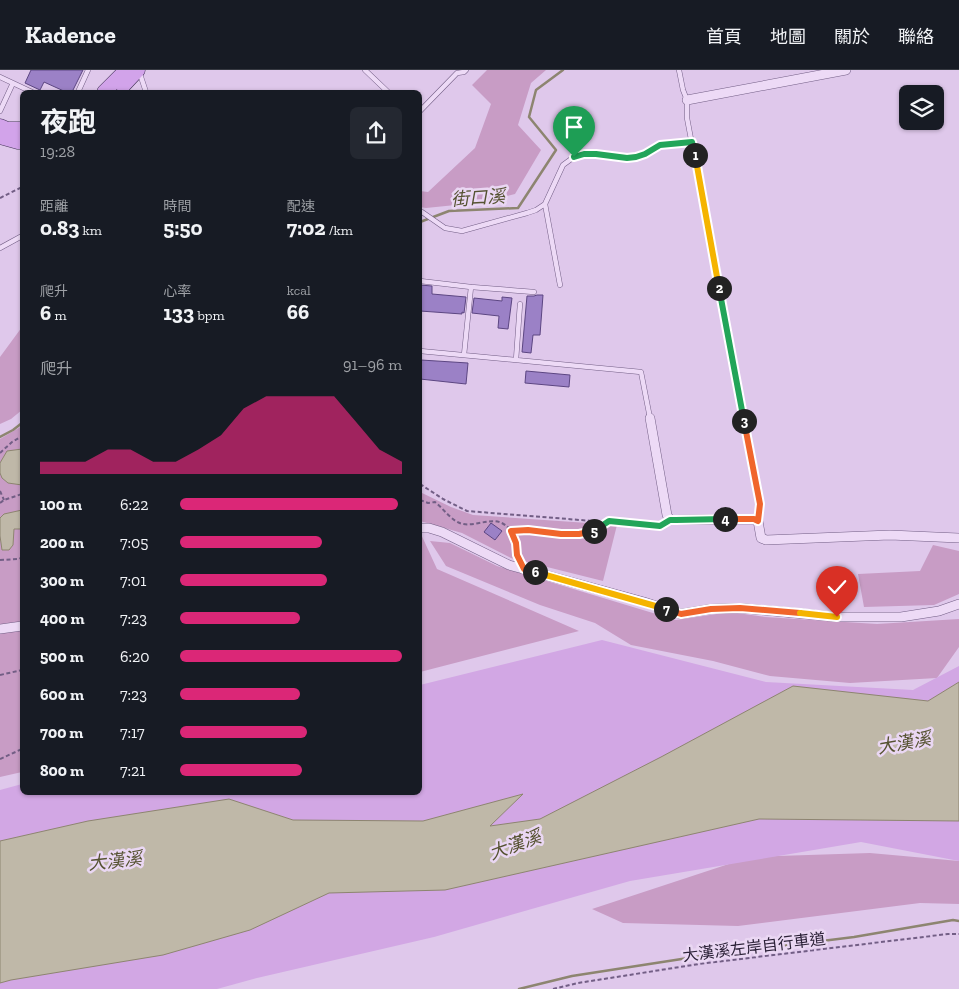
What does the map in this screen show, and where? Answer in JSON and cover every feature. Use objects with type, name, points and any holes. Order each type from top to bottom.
[{"type":"main road","points":[[106,90],[126,70]]},
{"type":"main road","points":[[119,90],[138,70]]},
{"type":"main road","points":[[0,126],[7,129],[20,130]]},
{"type":"main road","points":[[0,137],[20,142]]},
{"type":"street","points":[[687,100],[846,70]]},
{"type":"street","points":[[650,418],[667,515],[670,520],[754,519],[758,521],[761,538],[766,540],[890,535],[959,538]]},
{"type":"street","points":[[422,528],[442,532],[509,564],[524,569],[681,614],[711,609],[740,608],[837,617],[901,616],[939,611],[959,604]]},
{"type":"street","points":[[0,629],[20,626]]},
{"type":"lane","points":[[79,90],[88,70]]},
{"type":"lane","points":[[138,70],[145,90]]},
{"type":"lane","points":[[365,70],[386,90]]},
{"type":"lane","points":[[422,109],[457,72],[464,72],[466,70]]},
{"type":"lane","points":[[679,70],[687,100],[692,142],[760,504],[758,521]]},
{"type":"lane","points":[[0,77],[28,90]]},
{"type":"lane","points":[[0,111],[13,83]]},
{"type":"lane","points":[[422,213],[445,228],[462,231],[536,210],[545,204],[563,165],[574,157],[584,154],[596,154],[627,158],[636,157],[660,145],[692,142]]},
{"type":"lane","points":[[545,204],[560,285]]},
{"type":"lane","points":[[0,248],[20,237]]},
{"type":"lane","points":[[422,281],[534,292]]},
{"type":"lane","points":[[464,355],[471,286]]},
{"type":"lane","points":[[516,360],[520,304]]},
{"type":"lane","points":[[422,352],[641,372],[650,418]]},
{"type":"path","points":[[0,198],[20,188]]},
{"type":"path","points":[[0,453],[20,437]]},
{"type":"path","points":[[422,485],[467,511],[660,526],[670,520]]},
{"type":"path","points":[[0,491],[4,500]]},
{"type":"path","points":[[0,503],[20,495]]},
{"type":"path","points":[[422,501],[428,503],[435,502],[457,522],[464,524],[495,521],[503,524],[511,531],[516,543],[517,555],[524,569]]},
{"type":"path","points":[[511,531],[528,530],[579,534],[595,531],[609,521]]},
{"type":"path","points":[[0,560],[20,558]]},
{"type":"path","points":[[0,675],[20,670]]},
{"type":"path","points":[[0,759],[20,750]]},
{"type":"path","name":"大漢溪左岸自行車道","points":[[553,989],[578,983],[699,964],[959,934]]},
{"type":"shaded area","points":[[487,70],[546,70],[531,83],[518,125],[541,150],[515,194],[485,202],[422,207],[422,191],[428,192],[475,148],[491,104],[472,85]]},
{"type":"shaded area","points":[[20,330],[20,412],[11,419],[0,424],[0,357]]},
{"type":"shaded area","points":[[20,427],[20,772],[0,777],[0,439]]},
{"type":"shaded area","points":[[422,493],[473,515],[617,525],[603,581],[511,558],[462,533],[422,522]]},
{"type":"shaded area","points":[[422,536],[437,569],[579,631],[422,671]]},
{"type":"shaded area","points":[[430,541],[450,543],[497,566],[676,620],[730,612],[765,617],[877,624],[959,619],[959,647],[937,678],[850,683],[770,676],[713,661],[631,645],[595,623],[540,605],[446,566]]},
{"type":"shaded area","points":[[933,545],[959,551],[959,594],[934,605],[864,607],[858,574],[920,571]]},
{"type":"shaded area","points":[[870,853],[959,861],[959,904],[920,903],[738,926],[623,923],[592,909],[750,857]]},
{"type":"sand","points":[[602,640],[766,682],[913,690],[959,666],[959,861],[861,842],[630,881],[434,937],[217,989],[0,989],[0,790],[20,785],[20,795],[422,795],[422,685]]},
{"type":"water","points":[[20,449],[20,485],[8,483],[2,478],[0,473],[0,463],[7,451]]},
{"type":"water","points":[[20,510],[20,529],[14,529],[13,545],[9,550],[2,550],[0,536],[0,518],[4,514]]},
{"type":"water","name":"大漢溪","points":[[959,682],[959,821],[759,819],[445,890],[329,893],[250,930],[163,955],[0,983],[0,841],[88,821],[229,799],[293,820],[423,821],[523,794],[490,826],[540,819],[793,686],[928,701]]},
{"type":"building","points":[[31,70],[83,70],[73,90],[62,90],[44,82],[40,90],[25,83]]},
{"type":"building","points":[[422,285],[432,286],[432,294],[466,297],[464,313],[462,312],[462,314],[422,311]]},
{"type":"building","points":[[543,295],[540,335],[533,335],[531,353],[522,352],[527,296]]},
{"type":"building","points":[[502,297],[512,298],[508,329],[498,328],[499,316],[472,313],[474,298],[502,301]]},
{"type":"building","points":[[422,360],[468,363],[466,384],[422,379]]},
{"type":"building","points":[[526,371],[570,375],[569,387],[525,383]]},
{"type":"building","points":[[491,523],[502,531],[495,540],[484,532]]},
{"type":"waterway","name":"街口溪","points":[[422,221],[449,211],[518,208],[556,150],[529,117],[536,90],[563,70]]},
{"type":"waterway","name":"街口溪","points":[[0,437],[20,425]]},
{"type":"waterway","points":[[519,989],[572,976],[701,956],[854,937],[953,920],[959,921]]},
{"type":"route","points":[[574,157],[584,154],[627,158],[636,157],[660,145],[692,142],[760,504],[760,513],[758,521],[754,519],[670,520],[660,526],[609,521],[595,531],[579,534],[528,530],[511,531],[516,543],[517,555],[524,569],[681,614],[711,609],[740,608],[837,617]]}]
